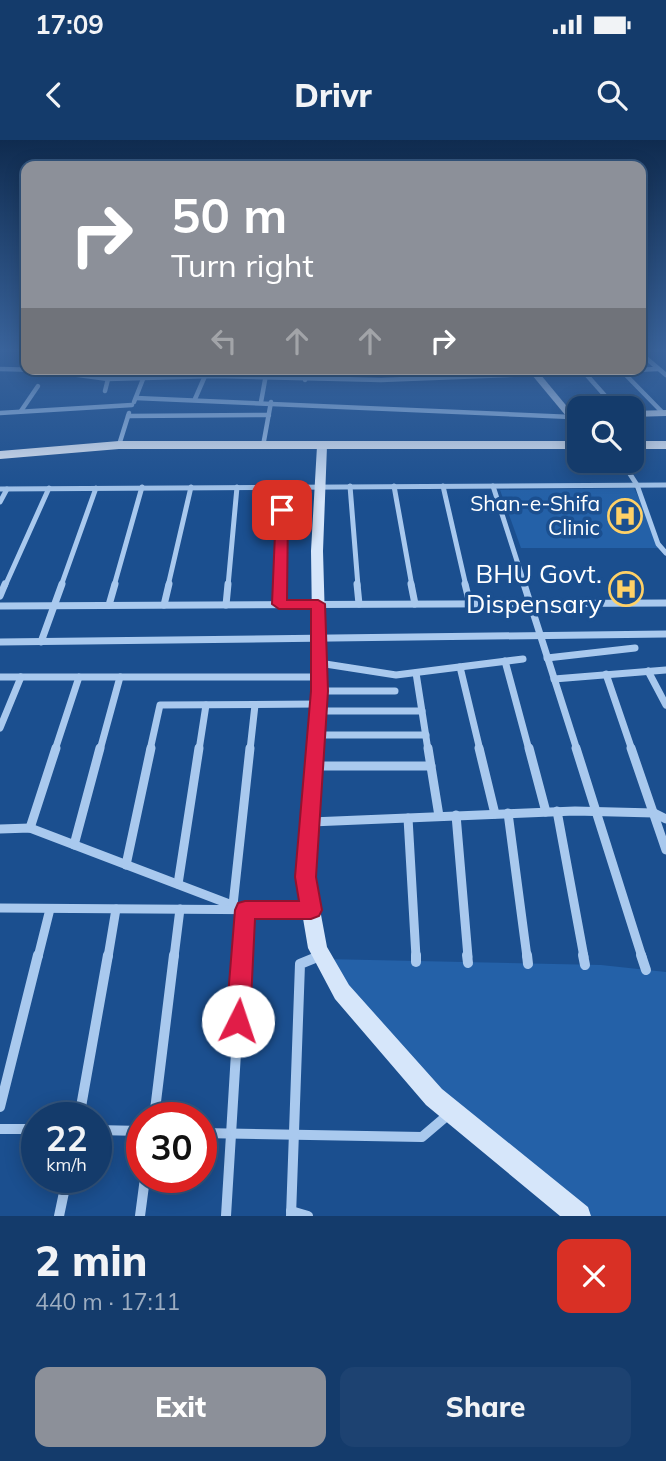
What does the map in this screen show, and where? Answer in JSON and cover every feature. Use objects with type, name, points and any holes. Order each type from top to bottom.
[{"type":"main road","points":[[0,455],[119,445],[567,445]]},
{"type":"main road","points":[[644,445],[666,445]]},
{"type":"street","points":[[22,411],[28,401]]},
{"type":"street","points":[[119,445],[134,401]]},
{"type":"street","points":[[263,401],[463,415],[567,416]]},
{"type":"street","points":[[262,446],[271,402]]},
{"type":"street","points":[[0,413],[132,405]]},
{"type":"street","points":[[644,414],[664,413]]},
{"type":"street","points":[[128,416],[269,415]]},
{"type":"street","points":[[322,446],[319,689],[305,877],[322,956],[342,992],[434,1097],[578,1215]]},
{"type":"street","points":[[629,473],[666,553]]},
{"type":"street","points":[[0,489],[666,485]]},
{"type":"street","points":[[279,604],[283,486]]},
{"type":"street","points":[[350,486],[359,604]]},
{"type":"street","points":[[394,486],[415,604]]},
{"type":"street","points":[[443,486],[470,604]]},
{"type":"street","points":[[493,486],[598,811],[646,970]]},
{"type":"street","points":[[108,605],[142,487]]},
{"type":"street","points":[[164,605],[191,487]]},
{"type":"street","points":[[226,605],[237,487]]},
{"type":"street","points":[[0,596],[49,488]]},
{"type":"street","points":[[41,642],[96,488]]},
{"type":"street","points":[[0,502],[7,489]]},
{"type":"street","points":[[0,606],[666,603]]},
{"type":"street","points":[[0,642],[666,634]]},
{"type":"street","points":[[547,658],[635,648]]},
{"type":"street","points":[[126,865],[160,705],[255,705],[319,689],[396,675],[523,659]]},
{"type":"street","points":[[505,661],[546,812]]},
{"type":"street","points":[[460,667],[495,814]]},
{"type":"street","points":[[554,679],[666,670]]},
{"type":"street","points":[[648,671],[666,705]]},
{"type":"street","points":[[416,673],[439,816]]},
{"type":"street","points":[[606,674],[666,850]]},
{"type":"street","points":[[0,677],[120,677],[395,691]]},
{"type":"street","points":[[0,728],[21,677]]},
{"type":"street","points":[[30,828],[79,677]]},
{"type":"street","points":[[75,845],[120,677]]},
{"type":"street","points":[[319,689],[422,710]]},
{"type":"street","points":[[178,884],[206,705]]},
{"type":"street","points":[[233,905],[255,705]]},
{"type":"street","points":[[316,735],[426,735]]},
{"type":"street","points":[[314,766],[431,766]]},
{"type":"street","points":[[557,811],[585,965]]},
{"type":"street","points":[[309,822],[557,811],[654,813],[666,819]]},
{"type":"street","points":[[508,813],[528,964]]},
{"type":"street","points":[[456,815],[468,963]]},
{"type":"street","points":[[408,818],[416,962]]},
{"type":"street","points":[[0,829],[30,828],[245,910]]},
{"type":"street","points":[[0,908],[311,910]]},
{"type":"street","points":[[0,1107],[50,909]]},
{"type":"street","points":[[82,1102],[116,909]]},
{"type":"street","points":[[155,1102],[180,909]]},
{"type":"street","points":[[226,1216],[245,910]]},
{"type":"street","points":[[308,1216],[291,1213],[300,964],[322,956]]},
{"type":"street","points":[[217,1133],[422,1137],[452,1111]]},
{"type":"street","points":[[0,1129],[21,1129]]},
{"type":"street","points":[[59,1216],[64,1193]]},
{"type":"street","points":[[140,1216],[143,1193]]},
{"type":"shaded area","points":[[634,488],[663,548],[521,548],[500,490]]},
{"type":"shaded area","points":[[324,959],[601,965],[666,972],[666,1216],[580,1216],[434,1096]]},
{"type":"place","name":"Shan-e-Shifa Clinic","points":[[625,516]]},
{"type":"place","name":"BHU Govt. Dispensary","points":[[626,589]]},
{"type":"route","points":[[238,1021],[245,910],[311,910],[305,877],[320,691],[318,604],[279,604],[282,510]]}]
